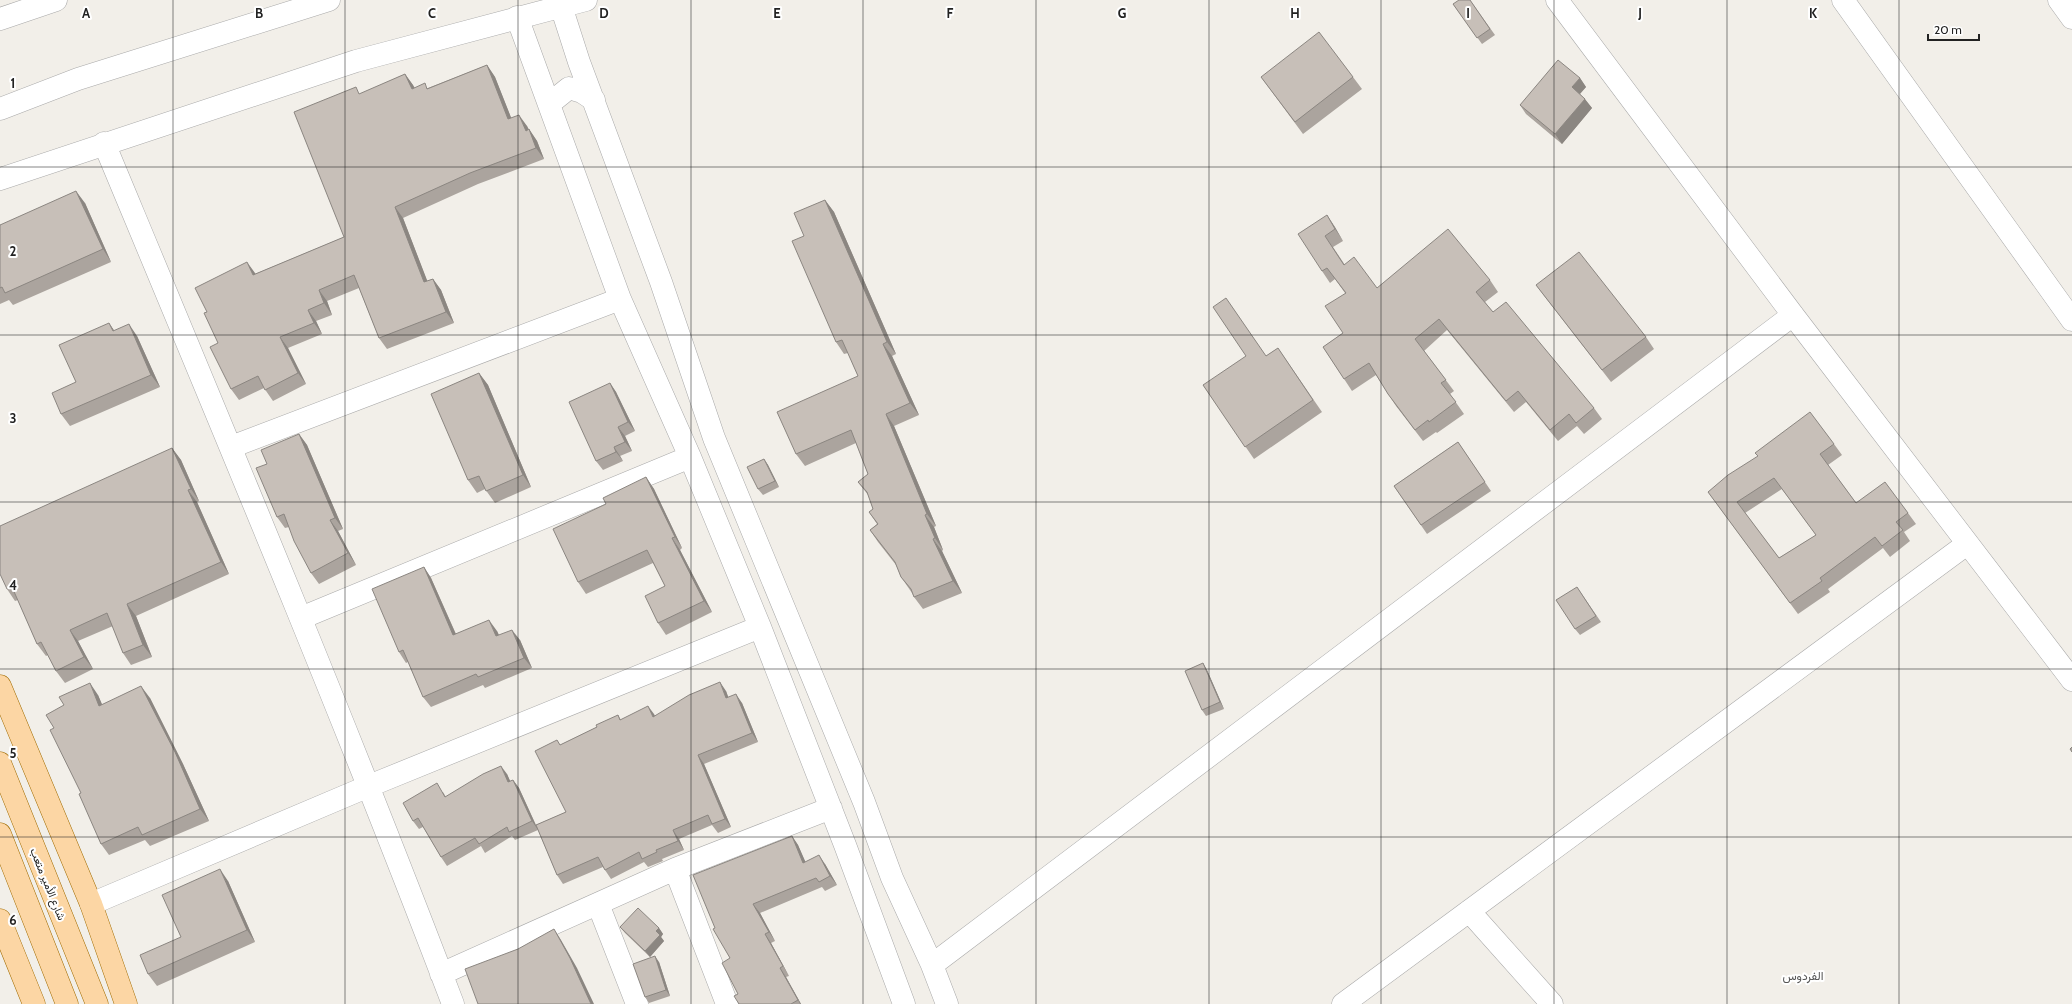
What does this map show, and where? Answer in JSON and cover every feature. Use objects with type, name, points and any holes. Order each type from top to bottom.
[{"type":"main road","points":[[0,672],[22,738]]},
{"type":"main road","points":[[0,686],[91,904],[126,1004]]},
{"type":"main road","name":"شارع الأمير متعب","points":[[0,764],[97,1004]]},
{"type":"main road","points":[[0,834],[67,1004]]},
{"type":"main road","points":[[0,920],[34,1004]]},
{"type":"street","points":[[0,19],[56,0]]},
{"type":"street","points":[[0,109],[78,79],[329,0]]},
{"type":"street","points":[[0,179],[104,143],[356,61],[517,17],[586,0]]},
{"type":"street","points":[[1557,0],[1793,315],[2072,680]]},
{"type":"street","points":[[1843,0],[2072,320]]},
{"type":"street","points":[[2059,0],[2072,18]]},
{"type":"street","points":[[561,6],[579,62],[661,282],[714,438],[864,802],[892,878],[932,965],[947,1004]]},
{"type":"street","points":[[517,17],[620,299],[690,457],[760,627],[831,808],[904,1004]]},
{"type":"street","points":[[549,104],[569,88],[582,92],[594,100]]},
{"type":"street","points":[[104,143],[301,618],[369,786],[453,1004]]},
{"type":"street","points":[[231,447],[620,299]]},
{"type":"street","points":[[932,965],[1793,315]]},
{"type":"street","points":[[301,618],[690,457]]},
{"type":"street","points":[[1344,1004],[1967,544]]},
{"type":"street","points":[[91,904],[369,786],[760,627]]},
{"type":"street","points":[[441,974],[675,870],[831,808]]},
{"type":"street","points":[[675,870],[726,1004]]},
{"type":"street","points":[[598,904],[637,1004]]},
{"type":"street","points":[[1469,911],[1552,1004]]},
{"type":"building","points":[[1459,0],[1470,0],[1490,29],[1477,38],[1453,4]]},
{"type":"building","points":[[1319,32],[1353,77],[1295,122],[1261,77]]},
{"type":"building","points":[[1558,60],[1580,78],[1572,87],[1585,99],[1555,134],[1520,105]]},
{"type":"building","points":[[487,65],[508,119],[519,115],[526,131],[529,129],[536,148],[470,173],[395,207],[424,282],[433,279],[446,312],[379,338],[354,275],[319,290],[324,303],[308,310],[314,323],[280,337],[298,373],[265,390],[258,376],[231,389],[210,347],[218,343],[204,313],[207,312],[195,288],[247,262],[253,275],[344,237],[294,112],[356,87],[359,94],[405,74],[412,89],[425,83],[427,89]]},
{"type":"building","points":[[76,191],[103,249],[5,293],[2,287],[0,288],[0,225]]},
{"type":"building","points":[[825,200],[887,342],[883,344],[910,403],[886,414],[927,514],[925,515],[935,538],[933,539],[953,581],[914,597],[911,589],[901,577],[895,562],[870,530],[878,524],[869,512],[873,509],[867,492],[858,482],[868,474],[851,430],[796,454],[777,412],[858,376],[842,340],[836,342],[792,241],[804,236],[794,213]]},
{"type":"building","points":[[1327,215],[1335,229],[1325,236],[1344,265],[1354,257],[1377,288],[1448,229],[1490,280],[1476,292],[1493,312],[1506,302],[1594,408],[1576,423],[1569,414],[1550,430],[1518,391],[1506,401],[1439,319],[1415,339],[1446,380],[1441,383],[1456,402],[1429,422],[1428,420],[1415,430],[1388,394],[1369,363],[1344,379],[1323,347],[1343,333],[1325,306],[1346,293],[1327,268],[1322,271],[1298,234]]},
{"type":"building","points":[[1579,252],[1646,337],[1602,370],[1536,285]]},
{"type":"building","points":[[1226,298],[1266,356],[1278,348],[1313,400],[1245,447],[1203,385],[1246,356],[1213,307]]},
{"type":"building","points":[[109,323],[113,331],[129,324],[151,375],[61,414],[52,393],[76,382],[59,345]]},
{"type":"building","points":[[479,373],[523,475],[486,491],[479,476],[468,480],[431,394]]},
{"type":"building","points":[[610,383],[628,422],[618,427],[625,442],[614,447],[616,452],[596,461],[569,402]]},
{"type":"building","points":[[1810,412],[1834,444],[1820,454],[1856,503],[1885,482],[1908,513],[1896,522],[1903,530],[1882,546],[1875,537],[1820,578],[1822,581],[1790,603],[1708,492],[1728,475],[1758,456],[1755,453]],"holes":[[[1774,478],[1816,535],[1779,558],[1737,502]]]},
{"type":"building","points":[[299,434],[335,518],[330,520],[348,553],[311,573],[294,541],[284,514],[277,517],[256,468],[267,464],[261,450]]},
{"type":"building","points":[[1458,442],[1485,482],[1421,525],[1394,486]]},
{"type":"building","points":[[172,448],[191,489],[188,490],[221,562],[127,604],[143,645],[123,653],[107,613],[70,630],[84,657],[56,671],[41,642],[37,644],[12,587],[7,589],[0,574],[0,526]]},
{"type":"building","points":[[764,459],[775,481],[758,489],[747,467]]},
{"type":"building","points":[[646,477],[675,537],[672,538],[704,601],[658,623],[645,596],[665,586],[647,550],[578,582],[553,529],[606,504],[603,498]]},
{"type":"building","points":[[424,567],[453,635],[489,620],[496,636],[512,630],[524,658],[478,677],[476,674],[423,697],[403,650],[399,652],[372,589]]},
{"type":"building","points":[[1577,587],[1596,616],[1575,629],[1556,600]]},
{"type":"building","points":[[1203,663],[1220,702],[1202,710],[1185,671]]},
{"type":"building","points":[[720,682],[726,698],[736,694],[752,733],[698,755],[725,819],[712,824],[708,815],[673,830],[678,841],[656,850],[657,852],[642,859],[639,852],[605,870],[598,857],[557,875],[536,825],[566,812],[535,751],[557,740],[560,745],[597,727],[596,725],[618,715],[620,720],[648,706],[653,717],[689,695]]},
{"type":"building","points":[[90,683],[99,706],[141,686],[175,752],[200,809],[142,835],[138,827],[101,844],[79,794],[81,793],[50,730],[54,728],[46,715],[64,705],[59,697]]},
{"type":"building","points":[[501,766],[508,782],[513,780],[532,821],[509,832],[507,827],[479,844],[475,838],[441,857],[418,818],[413,821],[403,803],[437,783],[445,797],[483,774]]},
{"type":"building","points":[[792,836],[803,863],[819,855],[830,876],[819,882],[816,878],[753,904],[769,932],[765,934],[783,966],[780,968],[798,1000],[791,1004],[739,1004],[734,996],[738,994],[722,963],[730,958],[713,929],[715,928],[693,875]]},
{"type":"building","points":[[220,869],[247,930],[148,974],[140,955],[181,937],[162,895]]},
{"type":"building","points":[[638,908],[659,928],[656,931],[660,935],[645,951],[620,927]]},
{"type":"building","points":[[554,929],[570,958],[591,1004],[478,1004],[465,969],[518,949]]},
{"type":"building","points":[[655,956],[666,990],[645,997],[633,964]]},
{"type":"district","name":"الفردوس","points":[[1803,975]]}]
